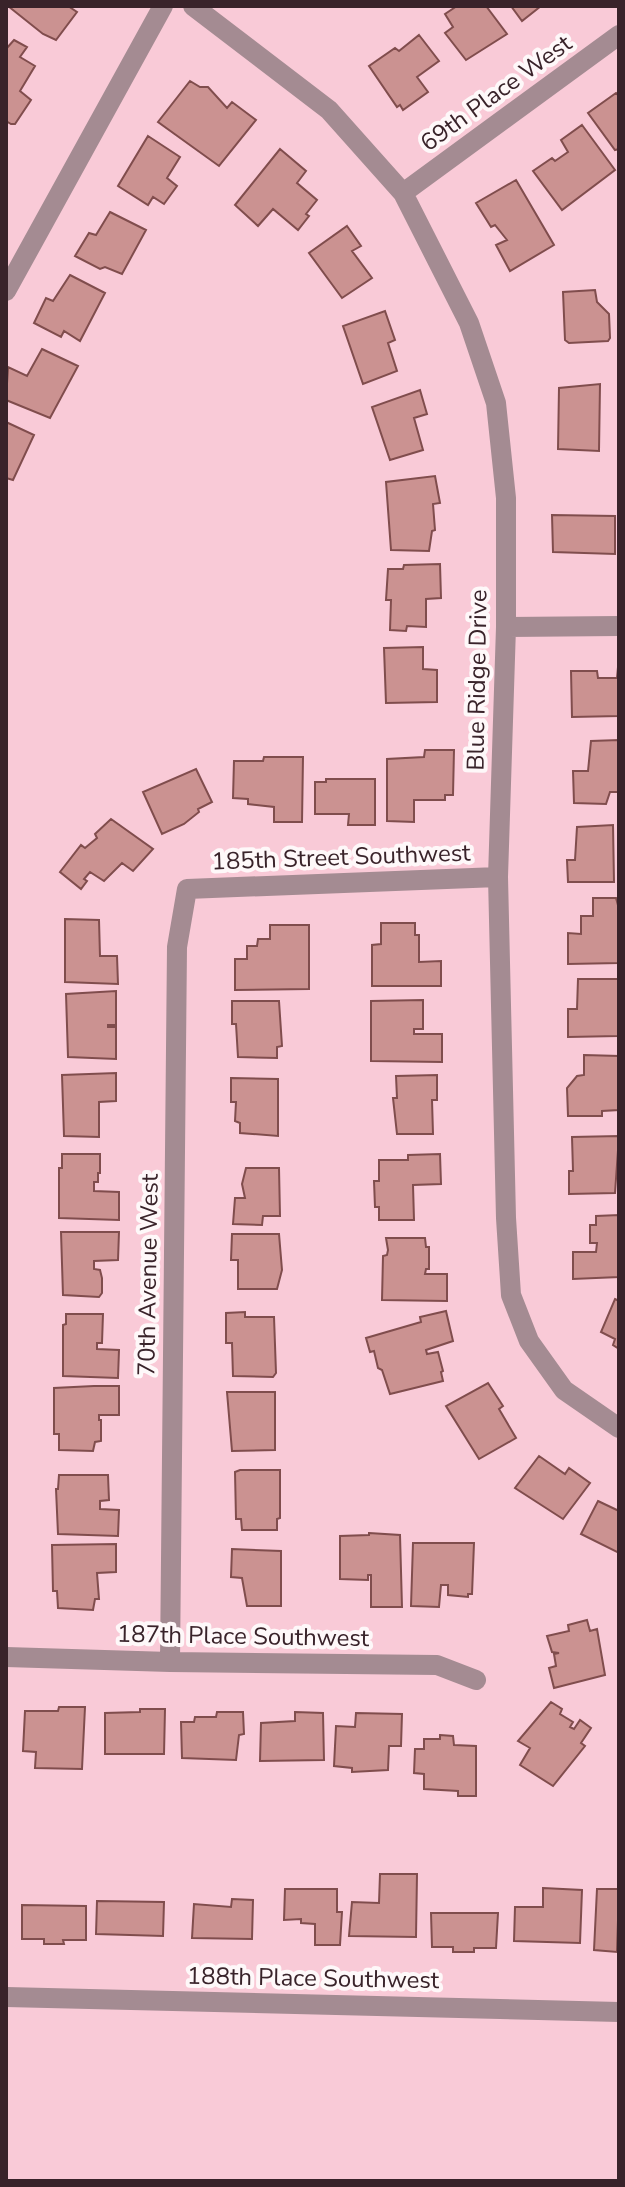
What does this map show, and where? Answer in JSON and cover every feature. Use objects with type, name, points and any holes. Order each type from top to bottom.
[{"type":"street","points":[[6,291],[163,6]]},
{"type":"street","name":"Blue Ridge Drive","points":[[193,6],[329,110],[403,193],[469,323],[496,403],[506,498],[506,627],[498,877],[506,1218],[511,1295],[529,1341],[564,1390],[619,1428]]},
{"type":"street","name":"69th Place West","points":[[403,193],[619,35]]},
{"type":"street","points":[[506,627],[619,626]]},
{"type":"street","name":"185th Street Southwest","points":[[187,889],[498,877]]},
{"type":"street","name":"70th Avenue West","points":[[170,1662],[177,947],[187,889]]},
{"type":"street","name":"187th Place Southwest","points":[[6,1657],[437,1665],[476,1680]]},
{"type":"street","name":"188th Place Southwest","points":[[6,1997],[619,2012]]},
{"type":"building","points":[[8,6],[68,6],[77,12],[56,40],[43,34]]},
{"type":"building","points":[[457,6],[486,6],[507,34],[466,60],[445,33],[453,27],[445,14]]},
{"type":"building","points":[[511,6],[541,6],[522,21]]},
{"type":"building","points":[[419,35],[439,61],[417,77],[428,92],[403,110],[400,105],[397,107],[369,66],[395,48],[399,51]]},
{"type":"building","points":[[14,40],[27,47],[20,57],[35,66],[20,91],[31,100],[15,124],[11,124],[6,121],[6,49]]},
{"type":"building","points":[[190,81],[200,87],[208,87],[227,108],[232,102],[256,120],[219,166],[158,122]]},
{"type":"building","points":[[616,93],[619,96],[619,149],[615,150],[588,113]]},
{"type":"building","points":[[582,125],[615,170],[562,210],[533,171],[568,152],[561,140]]},
{"type":"building","points":[[148,136],[180,157],[167,178],[177,186],[164,204],[153,197],[148,205],[118,186]]},
{"type":"building","points":[[280,149],[306,171],[297,183],[317,200],[298,230],[273,209],[258,226],[235,205]]},
{"type":"building","points":[[516,180],[554,245],[510,271],[496,245],[507,240],[495,225],[491,227],[476,203]]},
{"type":"building","points":[[110,212],[146,230],[122,274],[105,267],[100,269],[75,256],[89,233],[96,235]]},
{"type":"building","points":[[347,226],[361,246],[352,251],[372,278],[342,298],[309,253]]},
{"type":"building","points":[[70,275],[105,293],[80,341],[64,331],[61,337],[34,323],[46,298],[53,301]]},
{"type":"building","points":[[595,290],[597,302],[609,314],[610,338],[608,341],[569,343],[565,340],[563,292]]},
{"type":"building","points":[[385,311],[395,340],[388,343],[397,371],[363,384],[343,326]]},
{"type":"building","points":[[42,349],[78,366],[50,418],[6,400],[8,367],[27,376]]},
{"type":"building","points":[[600,384],[599,451],[558,449],[559,388]]},
{"type":"building","points":[[420,390],[427,414],[414,418],[423,450],[390,460],[372,407]]},
{"type":"building","points":[[6,422],[34,435],[13,480],[6,478]]},
{"type":"building","points":[[435,476],[440,503],[433,504],[435,530],[432,531],[429,551],[391,550],[386,482]]},
{"type":"building","points":[[552,515],[615,516],[615,554],[553,552]]},
{"type":"building","points":[[440,564],[441,598],[426,599],[426,627],[407,626],[406,631],[390,630],[391,600],[386,600],[388,569],[403,569],[404,565]]},
{"type":"building","points":[[423,647],[423,669],[437,670],[437,702],[386,703],[384,648]]},
{"type":"building","points":[[618,667],[619,716],[572,717],[571,671],[597,671],[598,678],[617,678]]},
{"type":"building","points":[[619,740],[619,792],[610,792],[606,804],[574,803],[573,771],[588,771],[591,741]]},
{"type":"building","points":[[425,750],[454,750],[453,795],[445,795],[445,800],[414,800],[414,822],[387,821],[387,759],[424,757]]},
{"type":"building","points":[[264,757],[303,757],[302,822],[274,822],[274,807],[248,804],[248,799],[233,798],[234,761],[263,761]]},
{"type":"building","points":[[196,769],[212,802],[198,809],[199,812],[184,824],[162,834],[143,792]]},
{"type":"building","points":[[326,779],[375,779],[375,825],[348,825],[349,814],[315,814],[315,782],[326,782]]},
{"type":"building","points":[[111,819],[153,849],[133,871],[122,863],[104,881],[90,872],[81,889],[60,872],[81,845],[85,848],[97,838],[95,834]]},
{"type":"building","points":[[613,825],[614,882],[568,882],[567,860],[575,860],[577,827]]},
{"type":"building","points":[[593,898],[616,898],[619,909],[619,963],[568,964],[568,933],[581,934],[581,916],[593,916]]},
{"type":"building","points":[[65,919],[99,920],[100,956],[117,956],[118,984],[65,982]]},
{"type":"building","points":[[381,923],[415,923],[415,935],[419,935],[419,962],[441,961],[441,986],[372,986],[372,945],[381,944]]},
{"type":"building","points":[[270,925],[309,925],[309,989],[235,990],[235,959],[247,959],[247,946],[257,946],[258,939],[270,939]]},
{"type":"building","points":[[578,979],[618,979],[618,1036],[568,1037],[568,1009],[577,1009]]},
{"type":"building","points":[[116,991],[116,1025],[108,1027],[116,1027],[116,1059],[68,1057],[66,994]]},
{"type":"building","points":[[423,1000],[423,1029],[414,1029],[414,1034],[442,1034],[442,1062],[371,1061],[371,1001]]},
{"type":"building","points":[[232,1001],[279,1001],[282,1046],[277,1047],[277,1058],[238,1057],[236,1024],[232,1024]]},
{"type":"building","points":[[584,1055],[619,1056],[619,1110],[602,1111],[602,1116],[568,1116],[567,1088],[577,1076],[584,1075]]},
{"type":"building","points":[[116,1073],[116,1101],[99,1102],[99,1137],[64,1136],[62,1075]]},
{"type":"building","points":[[437,1075],[437,1100],[432,1100],[433,1134],[397,1134],[393,1098],[397,1098],[396,1076]]},
{"type":"building","points":[[231,1078],[278,1079],[278,1136],[240,1133],[240,1123],[235,1121],[236,1102],[231,1102]]},
{"type":"building","points":[[619,1136],[615,1193],[569,1194],[569,1171],[573,1171],[572,1137]]},
{"type":"building","points":[[62,1154],[100,1154],[100,1173],[98,1182],[94,1182],[94,1191],[119,1192],[119,1220],[59,1218]]},
{"type":"building","points":[[440,1154],[441,1184],[413,1185],[414,1220],[379,1220],[374,1181],[379,1181],[379,1160],[408,1160],[408,1155]]},
{"type":"building","points":[[246,1168],[279,1168],[280,1216],[263,1216],[262,1225],[233,1224],[235,1198],[245,1198],[242,1184]]},
{"type":"building","points":[[619,1215],[619,1277],[573,1279],[573,1252],[596,1252],[597,1243],[590,1243],[590,1225],[596,1225],[596,1216]]},
{"type":"building","points":[[61,1232],[119,1232],[118,1260],[94,1261],[94,1269],[100,1270],[102,1278],[99,1297],[63,1295]]},
{"type":"building","points":[[232,1234],[279,1234],[282,1270],[277,1289],[238,1289],[238,1260],[231,1260]]},
{"type":"building","points":[[386,1238],[425,1238],[426,1247],[429,1247],[429,1269],[425,1274],[447,1274],[447,1301],[382,1300],[383,1256],[387,1255],[388,1250]]},
{"type":"building","points":[[615,1299],[619,1301],[619,1349],[613,1345],[615,1339],[601,1332]]},
{"type":"building","points":[[446,1311],[453,1341],[426,1350],[427,1354],[438,1352],[443,1381],[390,1394],[366,1338],[421,1322],[420,1317]]},
{"type":"building","points":[[245,1312],[245,1317],[274,1317],[276,1373],[273,1377],[233,1376],[232,1343],[226,1343],[226,1313]]},
{"type":"building","points":[[66,1314],[103,1314],[102,1343],[97,1343],[97,1349],[119,1350],[118,1378],[63,1376],[63,1325],[66,1324]]},
{"type":"building","points":[[488,1383],[503,1406],[499,1409],[516,1438],[479,1459],[446,1406]]},
{"type":"building","points":[[119,1386],[119,1415],[99,1415],[101,1441],[95,1442],[93,1451],[59,1450],[59,1434],[54,1434],[54,1388]]},
{"type":"building","points":[[227,1392],[275,1392],[275,1450],[232,1451]]},
{"type":"building","points":[[539,1456],[565,1474],[569,1468],[590,1483],[563,1519],[515,1488]]},
{"type":"building","points":[[280,1470],[277,1530],[242,1530],[241,1519],[236,1519],[235,1472]]},
{"type":"building","points":[[59,1475],[108,1475],[109,1500],[100,1501],[100,1509],[119,1510],[118,1536],[58,1534],[56,1489]]},
{"type":"building","points":[[598,1501],[619,1511],[619,1553],[581,1534]]},
{"type":"building","points":[[369,1533],[400,1535],[402,1607],[371,1607],[371,1575],[368,1575],[368,1580],[340,1579],[340,1536]]},
{"type":"building","points":[[413,1543],[474,1543],[472,1594],[468,1597],[448,1595],[448,1585],[441,1585],[439,1607],[411,1606]]},
{"type":"building","points":[[116,1544],[116,1572],[97,1573],[99,1599],[95,1599],[93,1610],[58,1608],[57,1591],[53,1591],[52,1545]]},
{"type":"building","points":[[232,1549],[281,1551],[281,1606],[247,1606],[242,1578],[231,1577]]},
{"type":"building","points":[[587,1620],[590,1631],[597,1629],[605,1675],[554,1688],[549,1668],[556,1666],[554,1654],[559,1653],[552,1652],[547,1636],[569,1631],[568,1625]]},
{"type":"building","points":[[551,1702],[562,1709],[560,1714],[573,1722],[570,1727],[574,1729],[580,1720],[591,1728],[581,1743],[585,1746],[553,1786],[520,1765],[530,1748],[518,1741]]},
{"type":"building","points":[[59,1707],[85,1707],[82,1769],[35,1768],[36,1752],[23,1751],[25,1711],[58,1711]]},
{"type":"building","points":[[140,1709],[165,1709],[164,1754],[105,1754],[105,1713],[140,1712]]},
{"type":"building","points":[[217,1712],[243,1712],[244,1734],[239,1735],[236,1760],[182,1758],[181,1722],[194,1722],[195,1717],[216,1717]]},
{"type":"building","points":[[295,1712],[323,1713],[324,1760],[260,1761],[261,1723],[295,1721]]},
{"type":"building","points":[[356,1713],[402,1714],[401,1746],[389,1746],[388,1770],[352,1772],[352,1768],[334,1766],[336,1726],[355,1727]]},
{"type":"building","points":[[440,1735],[453,1736],[454,1745],[476,1746],[476,1796],[458,1796],[458,1791],[424,1789],[424,1774],[414,1773],[415,1749],[424,1749],[424,1739],[440,1739]]},
{"type":"building","points":[[380,1874],[417,1874],[416,1937],[349,1936],[352,1902],[379,1903]]},
{"type":"building","points":[[543,1888],[582,1890],[580,1943],[514,1941],[515,1907],[543,1907]]},
{"type":"building","points":[[285,1889],[337,1889],[337,1912],[342,1912],[340,1945],[315,1945],[315,1924],[301,1923],[301,1919],[284,1920]]},
{"type":"building","points":[[597,1889],[619,1889],[617,1952],[594,1950]]},
{"type":"building","points":[[232,1899],[253,1900],[252,1939],[192,1938],[194,1904],[231,1907]]},
{"type":"building","points":[[97,1901],[164,1902],[163,1936],[96,1934]]},
{"type":"building","points":[[22,1905],[86,1906],[86,1940],[44,1944],[44,1939],[22,1939]]},
{"type":"building","points":[[431,1913],[498,1913],[496,1948],[453,1952],[453,1947],[432,1947]]}]
